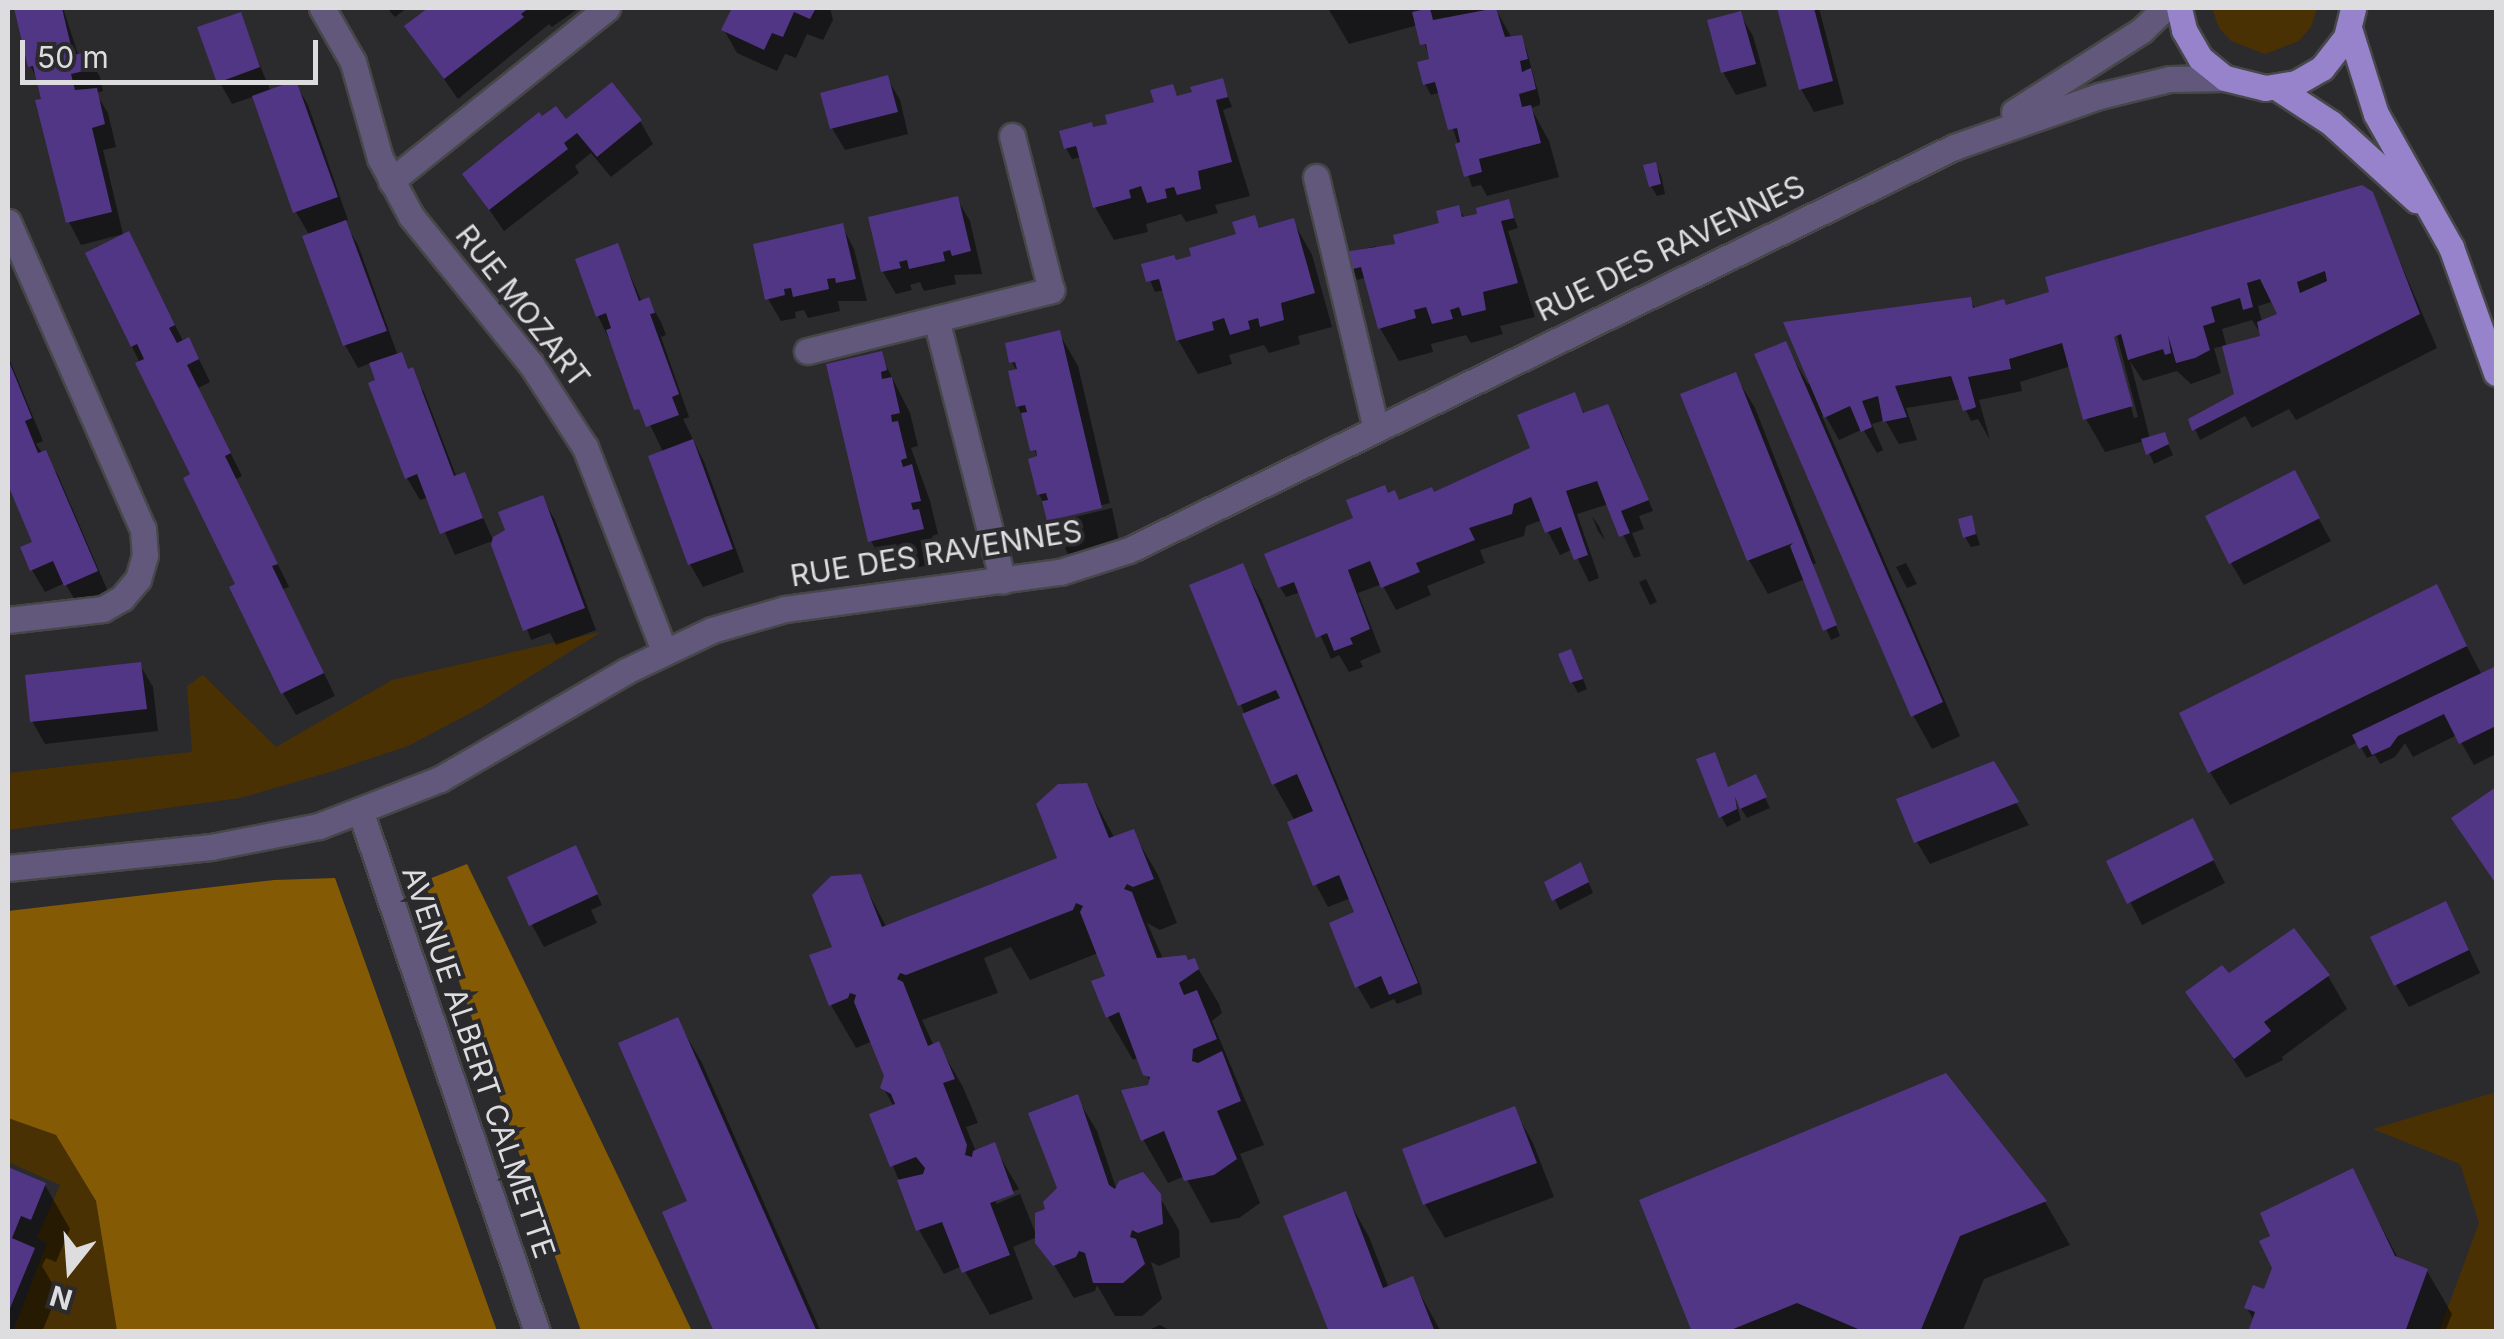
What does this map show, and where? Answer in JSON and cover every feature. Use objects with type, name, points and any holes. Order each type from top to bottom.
[{"type":"main road","points":[[2179,8],[2194,49],[2225,78],[2244,85],[2276,88],[2296,83],[2322,68],[2351,18]]},
{"type":"main road","points":[[2351,18],[2376,114],[2458,264],[2496,373]]},
{"type":"main road","points":[[2276,88],[2331,123],[2431,214]]},
{"type":"street","name":"RUE MOZART","points":[[322,8],[353,62],[372,134],[391,181],[411,216],[494,315],[585,447],[664,650]]},
{"type":"street","points":[[391,181],[607,8]]},
{"type":"street","name":"RUE DES RAVENNES","points":[[8,868],[212,847],[268,838],[360,814],[492,752],[664,650],[712,630],[786,609],[1060,572],[1130,550],[1954,147],[2124,43],[2166,8]]},
{"type":"street","name":"RUE DES RAVENNES","points":[[1954,147],[2100,96],[2170,79],[2225,78]]},
{"type":"street","points":[[807,352],[1052,290],[1012,136]]},
{"type":"street","points":[[1316,177],[1376,430]]},
{"type":"street","points":[[8,222],[17,268],[143,529],[145,555],[138,580],[122,598],[103,609],[8,620]]},
{"type":"street","points":[[936,319],[1003,581]]},
{"type":"street","name":"AVENUE ALBERT CALMETTE","points":[[360,814],[537,1332]]},
{"type":"shaded area","points":[[2212,8],[2317,8],[2311,27],[2299,41],[2265,54],[2231,41],[2219,28]]},
{"type":"shaded area","points":[[601,632],[482,707],[408,746],[240,798],[8,830],[8,773],[192,752],[187,686],[203,675],[276,747],[392,680]]},
{"type":"shaded area","points":[[467,864],[692,1331],[581,1331],[424,881]]},
{"type":"shaded area","points":[[335,878],[497,1331],[117,1331],[96,1201],[56,1135],[8,1118],[8,911],[274,880]]},
{"type":"shaded area","points":[[2496,1092],[2496,1331],[2439,1331],[2479,1223],[2460,1164],[2373,1129]]},
{"type":"shaded area","points":[[8,1118],[56,1135],[96,1201],[117,1331],[13,1331],[47,1243],[37,1238],[60,1185],[8,1162]]},
{"type":"building","points":[[14,8],[62,8],[73,55],[88,52],[92,69],[71,74],[75,90],[97,88],[105,124],[92,128],[112,212],[66,223],[35,100],[41,99],[33,66],[28,67]]},
{"type":"building","points":[[428,8],[529,8],[521,14],[524,17],[444,79],[404,26]]},
{"type":"building","points":[[732,8],[816,8],[810,19],[794,12],[783,37],[772,33],[764,50],[721,30]]},
{"type":"building","points":[[1430,8],[1433,20],[1496,8],[1505,37],[1522,35],[1528,59],[1520,61],[1522,72],[1531,68],[1536,89],[1519,94],[1522,107],[1531,105],[1541,143],[1479,159],[1482,172],[1464,177],[1455,144],[1460,142],[1457,128],[1448,130],[1435,82],[1423,85],[1417,62],[1429,59],[1426,44],[1420,45],[1412,12]]},
{"type":"building","points":[[1777,8],[1814,8],[1833,81],[1799,90]]},
{"type":"building","points":[[1741,11],[1756,64],[1721,73],[1707,20]]},
{"type":"building","points":[[241,12],[260,67],[217,83],[197,27]]},
{"type":"building","points":[[888,75],[898,112],[830,129],[820,93]]},
{"type":"building","points":[[1223,78],[1228,97],[1216,100],[1232,162],[1198,171],[1201,189],[1177,195],[1174,187],[1165,189],[1167,198],[1147,203],[1141,186],[1129,190],[1131,198],[1093,208],[1076,146],[1064,149],[1059,131],[1092,122],[1093,127],[1107,124],[1105,115],[1154,102],[1150,90],[1173,84],[1177,96],[1192,92],[1190,87]]},
{"type":"building","points":[[296,80],[338,197],[293,213],[252,96]]},
{"type":"building","points":[[612,82],[642,120],[597,157],[577,133],[564,143],[568,149],[489,210],[462,174],[539,112],[542,116],[556,106],[566,119]]},
{"type":"building","points":[[1656,162],[1661,184],[1649,187],[1643,165]]},
{"type":"building","points":[[2362,185],[2373,192],[2420,314],[2192,431],[2188,419],[2234,394],[2222,346],[2260,336],[2257,322],[2277,314],[2260,279],[2247,283],[2253,307],[2243,310],[2240,298],[2211,307],[2215,322],[2203,326],[2210,350],[2195,358],[2176,363],[2168,335],[2171,353],[2165,355],[2163,349],[2128,360],[2121,334],[2114,337],[2133,406],[2083,420],[2062,343],[2009,359],[2011,369],[1968,377],[1976,407],[1971,409],[1963,411],[1951,376],[1895,386],[1907,417],[1883,422],[1878,396],[1862,401],[1872,427],[1861,432],[1850,406],[1824,418],[1783,322],[1971,297],[1973,308],[2004,299],[2006,305],[2049,292],[2045,277]],"holes":[[[2325,271],[2327,281],[2300,293],[2297,282]]]},
{"type":"building","points":[[958,196],[971,251],[952,256],[950,250],[943,252],[945,261],[909,269],[907,260],[899,262],[901,268],[881,272],[868,217]]},
{"type":"building","points":[[1509,199],[1514,218],[1501,221],[1518,283],[1483,292],[1486,310],[1462,316],[1459,307],[1450,310],[1453,319],[1432,324],[1426,307],[1414,310],[1416,318],[1378,329],[1361,267],[1349,270],[1344,252],[1395,244],[1393,235],[1439,223],[1436,211],[1459,205],[1462,217],[1477,214],[1476,208]]},
{"type":"building","points":[[1255,215],[1259,228],[1294,218],[1315,293],[1281,303],[1284,320],[1260,327],[1258,318],[1248,321],[1250,329],[1230,335],[1224,318],[1212,322],[1214,330],[1176,341],[1159,279],[1146,282],[1141,264],[1174,255],[1176,260],[1191,256],[1189,248],[1236,234],[1232,222]]},
{"type":"building","points":[[346,220],[387,331],[343,346],[302,236]]},
{"type":"building","points":[[843,223],[856,279],[836,283],[835,278],[827,279],[829,289],[793,297],[791,288],[784,289],[785,295],[765,300],[753,244]]},
{"type":"building","points":[[129,231],[175,325],[169,328],[177,343],[189,337],[199,359],[187,365],[231,453],[225,456],[278,564],[272,566],[324,673],[281,694],[229,587],[235,584],[183,478],[190,474],[135,363],[144,359],[137,344],[131,347],[85,253]]},
{"type":"building","points":[[618,243],[639,301],[649,297],[655,313],[650,314],[679,394],[672,397],[679,415],[646,427],[639,409],[634,410],[606,330],[611,328],[606,313],[596,317],[575,259]]},
{"type":"building","points":[[1060,330],[1102,508],[1047,521],[1042,501],[1048,500],[1046,493],[1037,495],[1028,459],[1037,456],[1036,450],[1030,451],[1021,413],[1027,412],[1025,405],[1016,407],[1008,371],[1017,369],[1015,362],[1009,363],[1005,343]]},
{"type":"building","points":[[1786,341],[1943,702],[1911,717],[1754,354]]},
{"type":"building","points":[[882,351],[887,370],[881,372],[882,379],[892,377],[900,413],[891,415],[892,422],[898,421],[907,458],[901,460],[903,467],[912,464],[921,501],[911,503],[913,510],[919,509],[924,529],[868,542],[826,364]]},
{"type":"building","points":[[402,352],[408,369],[413,367],[454,476],[465,472],[483,518],[440,534],[417,474],[405,479],[368,383],[375,380],[369,363]]},
{"type":"building","points":[[8,359],[32,418],[25,421],[38,453],[46,450],[98,571],[64,586],[53,561],[30,571],[20,547],[32,542],[8,485]]},
{"type":"building","points":[[1736,372],[1837,625],[1823,631],[1790,546],[1793,543],[1747,561],[1680,394]]},
{"type":"building","points":[[1575,392],[1583,413],[1608,404],[1649,500],[1621,511],[1630,533],[1619,537],[1597,481],[1566,491],[1588,555],[1574,560],[1561,527],[1545,533],[1531,497],[1514,504],[1512,514],[1469,528],[1475,540],[1416,563],[1420,572],[1381,588],[1370,561],[1348,570],[1370,629],[1350,638],[1353,644],[1334,651],[1327,633],[1316,638],[1294,582],[1278,588],[1264,554],[1353,518],[1346,500],[1385,485],[1388,493],[1395,490],[1399,500],[1432,487],[1434,492],[1530,448],[1517,415]]},
{"type":"building","points":[[2165,432],[2169,444],[2146,455],[2141,439]]},
{"type":"building","points":[[693,439],[733,549],[688,565],[648,456]]},
{"type":"building","points":[[2295,470],[2320,518],[2229,564],[2205,516]]},
{"type":"building","points":[[543,495],[585,608],[523,631],[491,545],[493,537],[505,530],[498,512]]},
{"type":"building","points":[[1972,515],[1976,534],[1963,538],[1958,519]]},
{"type":"building","points":[[1243,563],[1418,983],[1389,995],[1381,976],[1355,988],[1329,923],[1354,912],[1339,875],[1313,886],[1287,822],[1313,811],[1297,774],[1272,785],[1242,714],[1280,698],[1276,690],[1238,706],[1189,585]]},
{"type":"building","points":[[2437,584],[2467,646],[2208,773],[2179,713]]},
{"type":"building","points":[[1571,649],[1583,679],[1570,683],[1558,654]]},
{"type":"building","points":[[141,662],[147,709],[30,722],[25,675]]},
{"type":"building","points":[[2496,666],[2496,726],[2459,744],[2444,714],[2398,736],[2390,747],[2372,755],[2367,745],[2359,749],[2352,735]]},
{"type":"building","points":[[1715,752],[1728,787],[1756,774],[1767,797],[1740,809],[1735,797],[1737,809],[1719,818],[1696,759]]},
{"type":"building","points":[[1994,761],[2019,802],[1914,843],[1896,799]]},
{"type":"building","points":[[1087,783],[1109,838],[1134,829],[1154,879],[1133,887],[1127,884],[1124,889],[1132,892],[1157,958],[1195,958],[1199,969],[1179,983],[1184,995],[1197,990],[1217,1039],[1193,1049],[1192,1061],[1198,1063],[1222,1051],[1241,1101],[1217,1111],[1237,1159],[1214,1175],[1184,1181],[1164,1131],[1141,1141],[1121,1090],[1148,1085],[1150,1077],[1143,1075],[1119,1012],[1106,1018],[1091,981],[1105,976],[1080,912],[1083,906],[1076,903],[1073,910],[906,975],[900,973],[897,979],[903,982],[928,1046],[939,1041],[955,1079],[943,1083],[967,1145],[965,1155],[972,1157],[973,1151],[995,1142],[1014,1194],[990,1203],[1010,1255],[962,1273],[942,1222],[916,1231],[897,1180],[923,1174],[925,1168],[916,1157],[890,1167],[869,1114],[895,1104],[891,1094],[880,1088],[884,1076],[854,1002],[856,995],[850,993],[848,998],[829,1006],[809,955],[832,947],[812,895],[831,876],[861,874],[882,927],[1057,858],[1036,804],[1058,784]]},
{"type":"building","points":[[2496,787],[2496,884],[2451,818]]},
{"type":"building","points":[[2193,818],[2214,860],[2127,904],[2106,861]]},
{"type":"building","points":[[576,845],[598,894],[529,926],[507,877]]},
{"type":"building","points":[[1581,862],[1589,882],[1552,901],[1544,882]]},
{"type":"building","points":[[2446,901],[2469,950],[2394,986],[2370,937]]},
{"type":"building","points":[[2294,928],[2330,975],[2264,1022],[2271,1031],[2234,1059],[2185,992],[2222,965],[2229,973]]},
{"type":"building","points":[[678,1017],[817,1332],[714,1332],[662,1212],[687,1201],[618,1043]]},
{"type":"building","points":[[1946,1073],[2047,1201],[1960,1236],[1920,1332],[1865,1332],[1797,1303],[1726,1332],[1692,1332],[1639,1200]]},
{"type":"building","points":[[1078,1094],[1109,1185],[1115,1189],[1119,1181],[1143,1172],[1161,1194],[1163,1224],[1138,1233],[1132,1230],[1130,1237],[1136,1239],[1145,1264],[1123,1283],[1093,1283],[1085,1253],[1079,1251],[1076,1257],[1053,1266],[1035,1243],[1035,1213],[1045,1209],[1043,1202],[1057,1188],[1028,1113]]},
{"type":"building","points":[[1515,1106],[1537,1163],[1423,1205],[1402,1149]]},
{"type":"building","points":[[8,1167],[46,1183],[31,1220],[21,1216],[12,1238],[35,1248],[8,1313]]},
{"type":"building","points":[[2353,1168],[2395,1256],[2428,1269],[2405,1332],[2248,1332],[2255,1312],[2244,1308],[2253,1285],[2264,1289],[2272,1268],[2259,1241],[2270,1236],[2260,1213]]},
{"type":"building","points":[[1346,1191],[1383,1288],[1413,1276],[1435,1332],[1329,1332],[1283,1216]]}]
